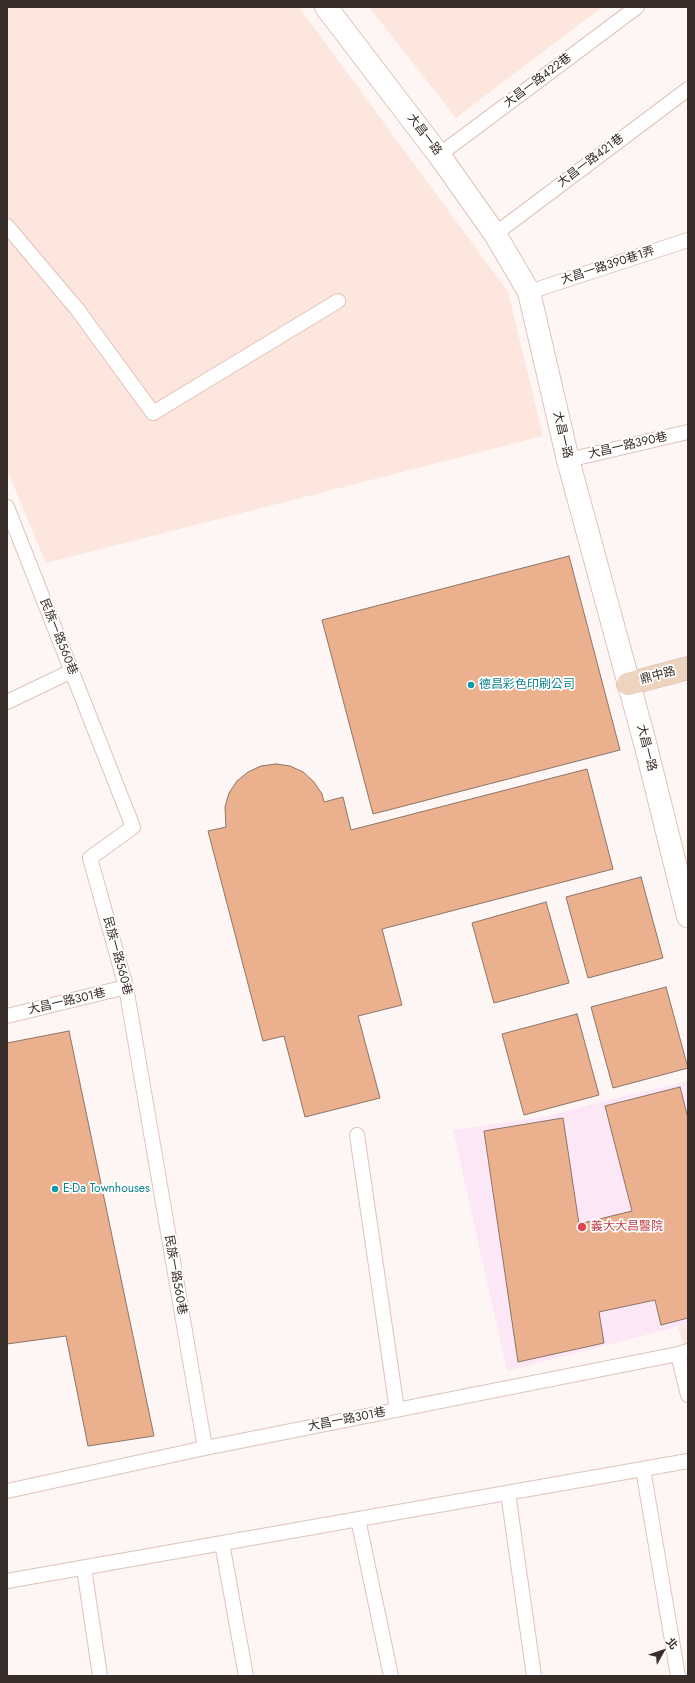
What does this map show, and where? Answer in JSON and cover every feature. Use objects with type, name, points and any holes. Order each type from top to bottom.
[{"type":"street","name":"大昌一路","points":[[326,7],[439,155],[495,234],[529,292],[568,460],[613,623],[628,684],[644,737],[688,916]]},
{"type":"street","name":"鼎中路","points":[[628,684],[688,668]]},
{"type":"lane","name":"大昌一路422巷","points":[[439,155],[638,7]]},
{"type":"lane","name":"大昌一路421巷","points":[[495,234],[688,89]]},
{"type":"lane","points":[[7,226],[77,308],[153,413],[338,301]]},
{"type":"lane","name":"大昌一路390巷1弄","points":[[529,292],[688,240]]},
{"type":"lane","name":"大昌一路390巷","points":[[568,460],[688,432]]},
{"type":"lane","name":"民族一路560巷","points":[[7,507],[133,827],[90,858],[126,987],[205,1448]]},
{"type":"lane","points":[[7,702],[72,671]]},
{"type":"lane","name":"大昌一路301巷","points":[[7,1016],[126,987]]},
{"type":"lane","points":[[357,1135],[397,1410]]},
{"type":"lane","points":[[683,1353],[688,1395]]},
{"type":"lane","name":"大昌一路301巷","points":[[7,1491],[205,1448],[683,1353]]},
{"type":"lane","points":[[7,1581],[688,1461]]},
{"type":"lane","points":[[643,1469],[678,1676]]},
{"type":"lane","points":[[508,1493],[534,1676]]},
{"type":"lane","points":[[358,1519],[390,1676]]},
{"type":"lane","points":[[222,1543],[246,1676]]},
{"type":"lane","points":[[84,1568],[100,1676]]},
{"type":"shaded area","points":[[7,7],[299,7],[508,292],[543,436],[46,563],[7,470]]},
{"type":"shaded area","points":[[369,7],[602,7],[456,118]]},
{"type":"shaded area","name":"義大大昌醫院","points":[[688,1081],[688,1324],[507,1371],[453,1130],[550,1116],[592,1104]]},
{"type":"shaded area","points":[[688,1324],[688,1362],[678,1327]]},
{"type":"building","name":"德昌彩色印刷公司","points":[[569,556],[620,750],[373,814],[322,620]]},
{"type":"building","points":[[276,764],[290,766],[303,772],[314,782],[322,794],[324,802],[343,797],[351,830],[587,769],[613,869],[382,929],[402,1005],[358,1016],[380,1098],[305,1117],[284,1036],[263,1041],[208,831],[226,827],[225,807],[229,793],[237,781],[248,772],[261,766]]},
{"type":"building","points":[[641,877],[663,958],[588,978],[566,897]]},
{"type":"building","points":[[546,902],[569,983],[494,1003],[472,923]]},
{"type":"building","points":[[666,987],[688,1068],[613,1088],[591,1007]]},
{"type":"building","points":[[577,1014],[599,1095],[524,1115],[502,1034]]},
{"type":"building","name":"E-Da Townhouses","points":[[69,1031],[154,1436],[88,1446],[66,1336],[7,1344],[7,1043]]},
{"type":"building","name":"義大大昌醫院","points":[[680,1087],[688,1118],[688,1318],[661,1325],[655,1300],[599,1312],[604,1343],[518,1362],[484,1131],[563,1118],[579,1224],[632,1211],[605,1106]]},
{"type":"place","name":"德昌彩色印刷公司","points":[[471,685]]},
{"type":"place","name":"E-Da Townhouses","points":[[55,1189]]},
{"type":"place","name":"義大大昌醫院","points":[[582,1227]]}]
